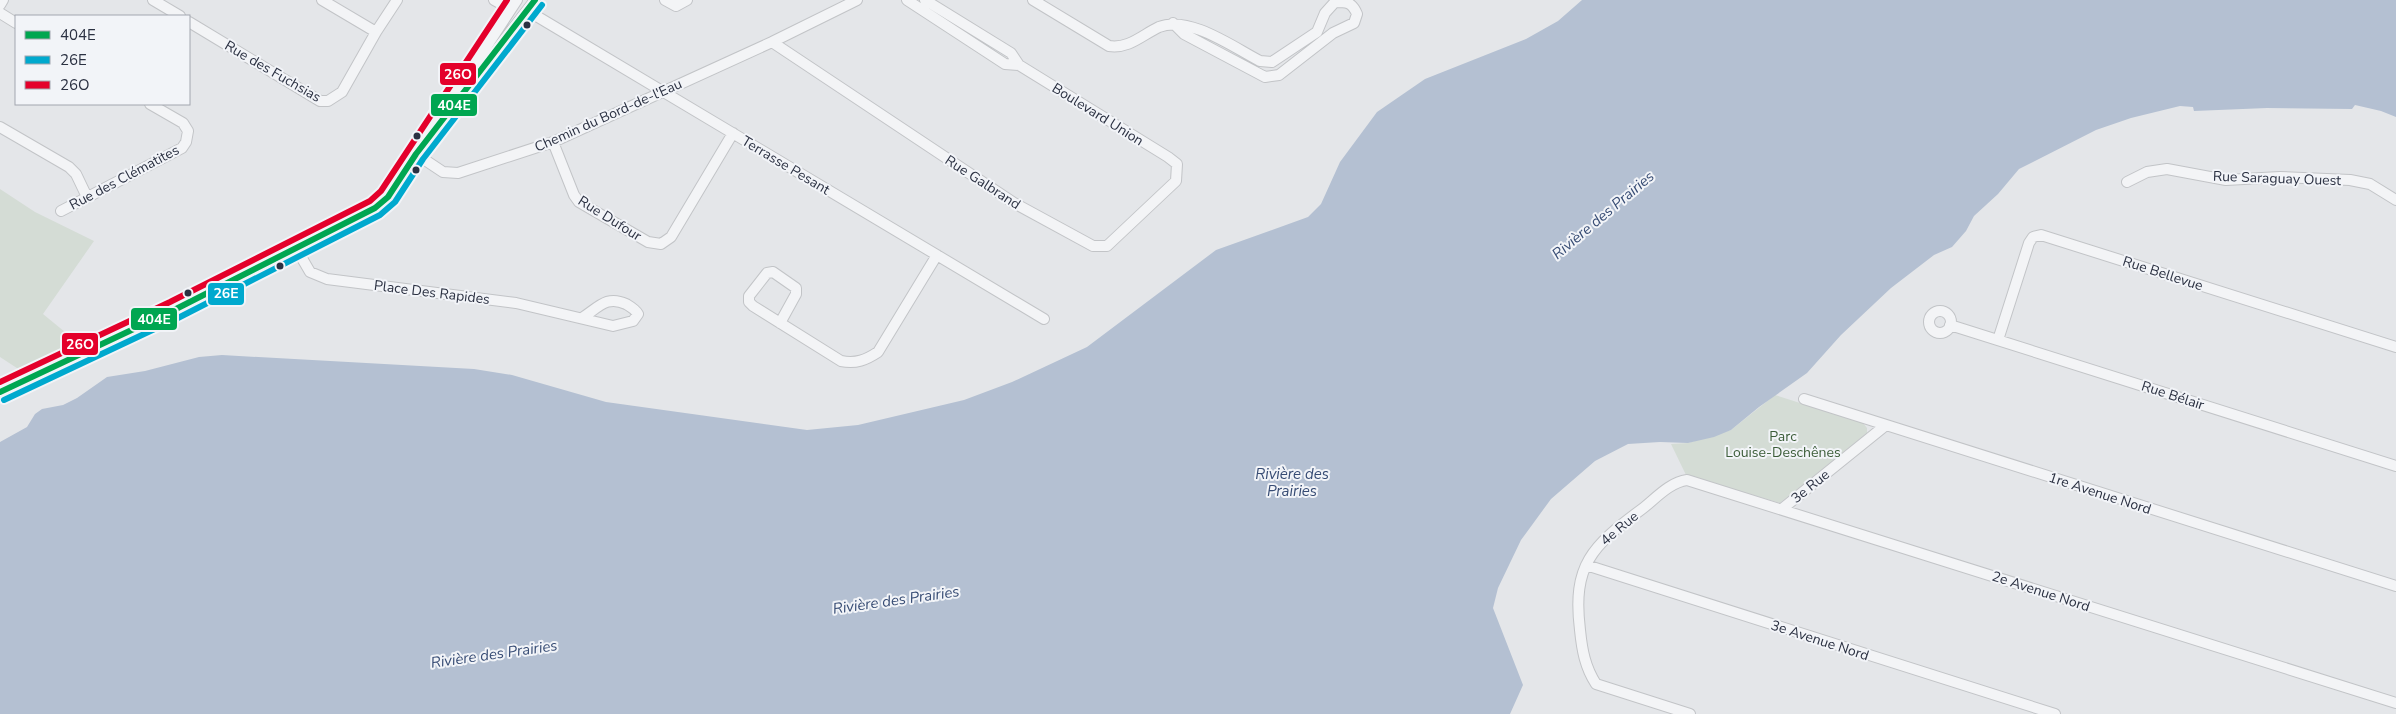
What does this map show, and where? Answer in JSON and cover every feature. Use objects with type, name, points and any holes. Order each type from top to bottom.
[{"type":"street","points":[[0,5],[3,0]]},
{"type":"street","points":[[153,0],[178,15]]},
{"type":"street","points":[[322,0],[376,32]]},
{"type":"street","name":"Rue des Fuchsias","points":[[190,23],[320,101],[328,101],[342,92],[376,32],[397,0]]},
{"type":"street","points":[[494,0],[510,9]]},
{"type":"street","points":[[0,392],[88,352],[375,208],[388,197],[516,0]]},
{"type":"street","points":[[416,154],[535,0]]},
{"type":"street","points":[[664,0],[676,6],[687,0]]},
{"type":"street","name":"Chemin du Bord-de-l'Eau","points":[[416,154],[443,172],[458,174],[553,142],[772,42],[857,0]]},
{"type":"street","name":"Boulevard Union","points":[[907,0],[1005,64],[1019,65]]},
{"type":"street","name":"Boulevard Union","points":[[925,0],[1011,53],[1019,65],[1168,157],[1176,164]]},
{"type":"street","points":[[1033,0],[1109,46],[1119,47],[1127,45],[1159,27],[1173,24],[1188,25],[1260,61],[1272,62],[1316,32],[1325,13],[1335,2],[1347,2],[1354,7],[1357,14],[1354,23],[1333,33],[1274,76],[1265,77],[1184,34],[1173,24]]},
{"type":"street","name":"Terrasse Pesant","points":[[528,11],[1044,319]]},
{"type":"street","points":[[0,13],[15,22]]},
{"type":"street","name":"Rue Galbrand","points":[[772,42],[1014,203],[1093,246],[1107,246],[1176,181],[1176,164]]},
{"type":"street","points":[[1272,62],[1274,76]]},
{"type":"street","name":"Rue des Clématites","points":[[61,211],[182,148],[186,142],[188,131],[182,123],[152,105]]},
{"type":"street","points":[[0,127],[68,167],[76,174],[87,198]]},
{"type":"street","name":"Rue Dufour","points":[[553,142],[574,195],[579,202],[648,242],[661,244],[671,237],[733,133]]},
{"type":"street","name":"Rue Saraguay Ouest","points":[[2127,182],[2147,172],[2166,169],[2226,180],[2280,176],[2350,180],[2370,184],[2396,200]]},
{"type":"street","name":"Rue Bellevue","points":[[1998,340],[2029,243],[2033,237],[2041,235],[2396,347]]},
{"type":"street","name":"Place Des Rapides","points":[[296,248],[310,272],[327,280],[516,303],[614,326],[633,321],[638,314],[634,308],[615,299],[608,301],[582,318]]},
{"type":"street","points":[[780,323],[796,294],[796,288],[772,272],[767,273],[749,296],[749,302],[780,323],[841,361],[850,362],[867,359],[878,352],[937,255]]},
{"type":"street","name":"Rue Bélair","points":[[1950,325],[2396,466]]},
{"type":"street","name":"1re Avenue Nord","points":[[1804,399],[2396,586]]},
{"type":"street","name":"3e Rue","points":[[1782,509],[1886,425]]},
{"type":"street","name":"2e Avenue Nord","points":[[1687,480],[2396,703]]},
{"type":"street","name":"4e Rue","points":[[1687,480],[1675,484],[1613,530],[1599,543],[1580,579],[1577,604],[1587,670],[1596,684],[1690,714]]},
{"type":"street","name":"3e Avenue Nord","points":[[1586,565],[2055,714]]},
{"type":"green space","points":[[0,189],[35,212],[94,241],[43,314],[82,346],[26,374],[0,357]]},
{"type":"green space","name":"Parc Louise-Deschênes","points":[[1775,395],[1863,423],[1867,428],[1867,433],[1780,503],[1686,475],[1671,444],[1688,443],[1731,430]]},
{"type":"water","name":"Rivière des Prairies","points":[[1582,0],[2396,0],[2396,117],[2381,111],[2355,105],[2352,109],[2267,108],[2194,111],[2193,107],[2180,106],[2131,118],[2096,130],[2019,169],[1998,194],[1974,216],[1966,231],[1952,247],[1934,255],[1891,288],[1841,335],[1807,373],[1759,407],[1731,430],[1714,437],[1688,443],[1628,444],[1595,461],[1551,499],[1521,540],[1498,588],[1493,608],[1523,685],[1510,714],[0,714],[0,442],[27,427],[35,414],[42,409],[63,405],[77,398],[107,377],[145,371],[199,357],[222,355],[474,369],[512,375],[606,402],[807,430],[858,425],[964,400],[1012,382],[1087,347],[1216,250],[1308,217],[1321,204],[1340,162],[1377,112],[1425,79],[1526,39],[1558,21]]},
{"type":"transit line","name":"26O","points":[[0,382],[170,302],[370,201],[381,191],[507,0]]},
{"type":"transit line","name":"404E","points":[[0,392],[174,310],[375,208],[388,197],[416,154],[535,0]]},
{"type":"transit line","name":"26E","points":[[4,400],[178,318],[380,215],[395,202],[423,159],[542,5]]}]
